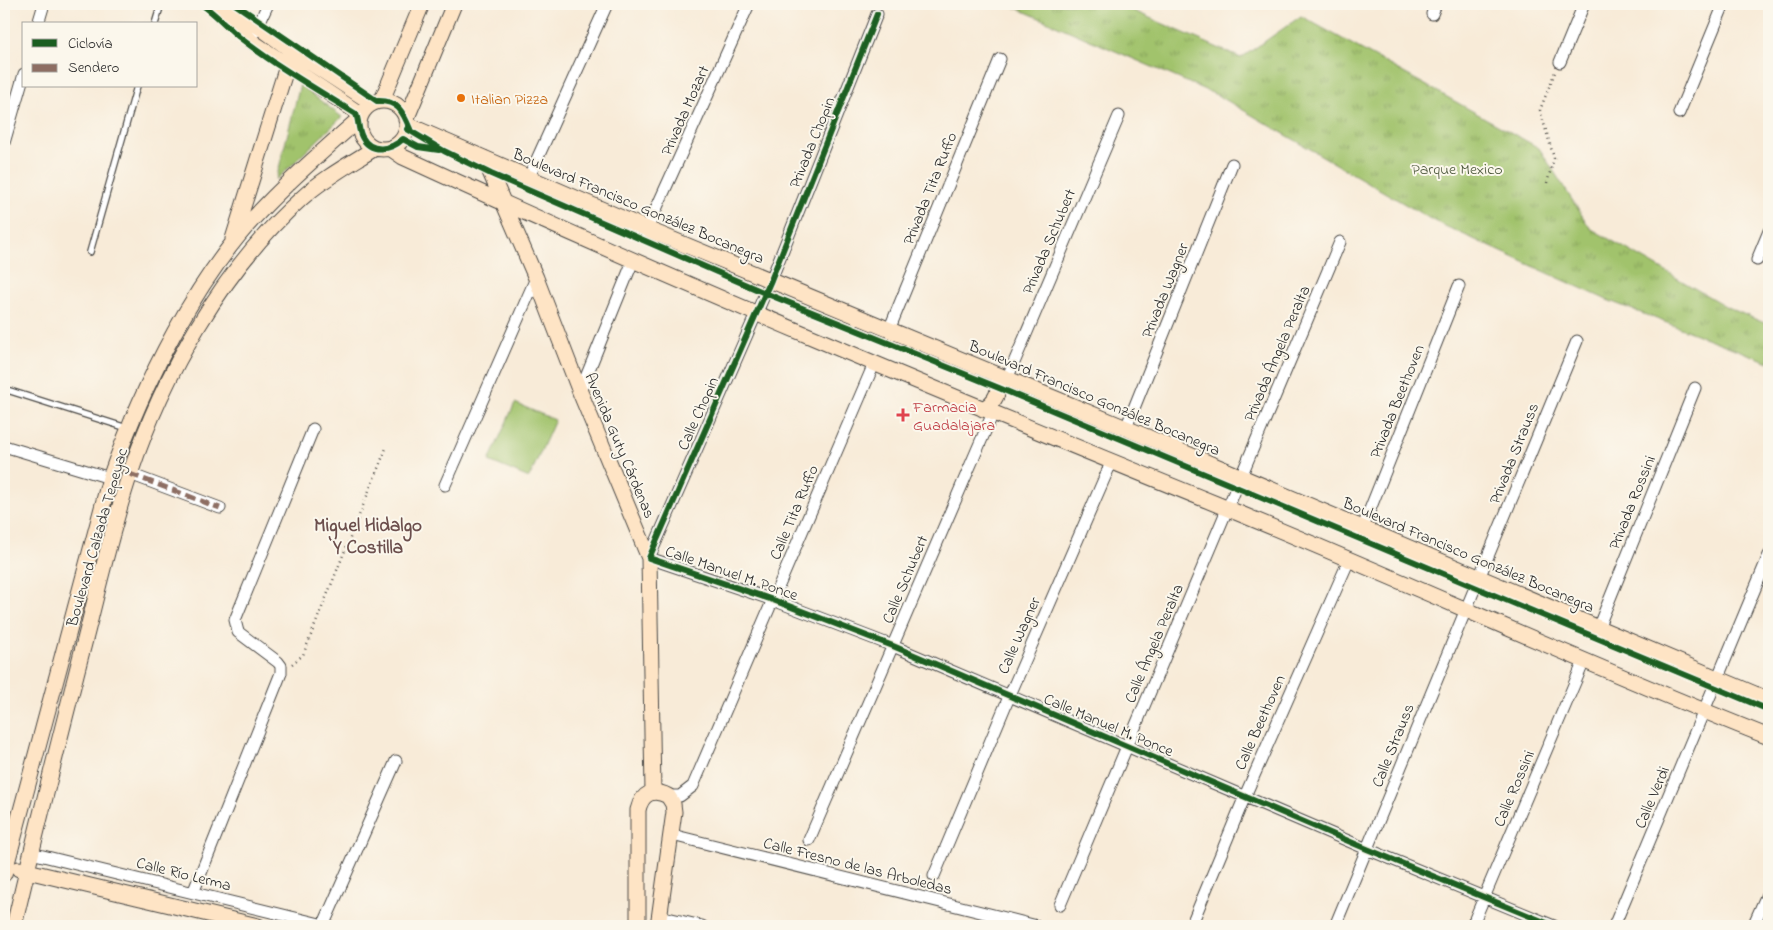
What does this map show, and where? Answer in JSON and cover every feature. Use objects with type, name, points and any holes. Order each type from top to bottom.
[{"type":"main road","points":[[359,117],[377,102],[422,4]]},
{"type":"main road","points":[[383,148],[403,139],[407,122],[454,4]]},
{"type":"main road","points":[[219,8],[258,26],[292,50],[377,102],[398,106],[407,122]]},
{"type":"main road","points":[[219,8],[251,40],[359,117],[361,137],[383,148],[503,204],[756,314],[1111,463],[1227,508],[1769,738]]},
{"type":"main road","points":[[230,246],[287,66]]},
{"type":"main road","name":"Boulevard Calzada Tepeyac","points":[[4,869],[110,478],[127,428],[175,333],[230,246],[265,206],[359,117]]},
{"type":"main road","name":"Boulevard Francisco González Bocanegra","points":[[407,122],[484,158],[647,229],[1362,527],[1769,700]]},
{"type":"main road","name":"Boulevard Calzada Tepeyac","points":[[14,926],[26,871],[130,474],[158,403],[196,331],[232,275],[266,232],[302,197],[336,172],[383,148]]},
{"type":"main road","name":"Avenida Guty Cárdenas","points":[[484,158],[536,278],[580,392],[649,558],[653,792]]},
{"type":"main road","points":[[988,411],[997,396],[1003,378]]},
{"type":"main road","points":[[638,926],[638,810],[645,794],[653,792],[668,796],[674,812],[659,921]]},
{"type":"main road","points":[[4,869],[26,871],[258,926]]},
{"type":"street","points":[[39,22],[44,4]]},
{"type":"street","points":[[251,40],[268,4]]},
{"type":"street","points":[[529,177],[607,4]]},
{"type":"street","name":"Privada Mozart","points":[[647,229],[749,4]]},
{"type":"street","points":[[1560,62],[1584,4]]},
{"type":"street","points":[[1679,113],[1724,4]]},
{"type":"street","name":"Privada Chopin","points":[[771,280],[877,14]]},
{"type":"street","name":"Privada Tita Ruffo","points":[[889,330],[1000,59]]},
{"type":"street","points":[[4,143],[6,125],[22,80]]},
{"type":"street","name":"Privada Schubert","points":[[1003,378],[1119,116]]},
{"type":"street","name":"Privada Wagner","points":[[1126,428],[1232,164]]},
{"type":"street","points":[[1757,260],[1769,231]]},
{"type":"street","name":"Privada Ángela Peralta","points":[[1241,477],[1340,242]]},
{"type":"street","points":[[580,392],[633,261]]},
{"type":"street","points":[[445,485],[536,278]]},
{"type":"street","name":"Calle Chopin","points":[[649,558],[771,280]]},
{"type":"street","name":"Privada Beethoven","points":[[1362,527],[1459,286]]},
{"type":"street","name":"Privada Strauss","points":[[1479,577],[1577,340]]},
{"type":"street","name":"Calle Tita Ruffo","points":[[668,796],[680,796],[692,786],[874,364]]},
{"type":"street","name":"Privada Rossini","points":[[1598,628],[1695,388]]},
{"type":"street","name":"Calle Schubert","points":[[809,840],[893,646],[988,411]]},
{"type":"street","points":[[192,893],[281,673],[281,666],[278,662],[238,632],[234,625],[313,429]]},
{"type":"street","points":[[4,446],[110,478]]},
{"type":"street","name":"Calle Wagner","points":[[934,876],[1009,697],[1111,463]]},
{"type":"street","points":[[130,474],[220,508]]},
{"type":"street","name":"Calle Ángela Peralta","points":[[1060,905],[1241,477]]},
{"type":"street","name":"Calle Verdi","points":[[1614,926],[1769,555]]},
{"type":"street","name":"Calle Manuel M. Ponce","points":[[649,558],[773,600],[893,646],[1367,849],[1554,926]]},
{"type":"street","name":"Calle Beethoven","points":[[1191,926],[1245,796],[1349,560]]},
{"type":"street","name":"Calle Strauss","points":[[1335,926],[1479,577]]},
{"type":"street","name":"Calle Rossini","points":[[1472,926],[1584,661]]},
{"type":"street","points":[[325,926],[396,761]]},
{"type":"street","name":"Calle Fresno de las Arboledas","points":[[672,836],[1037,926]]},
{"type":"street","name":"Calle Río Lerma","points":[[31,853],[325,926]]},
{"type":"street","points":[[1753,926],[1769,890]]},
{"type":"street","points":[[659,921],[702,926]]},
{"type":"lane","points":[[156,22],[161,4]]},
{"type":"lane","points":[[90,252],[136,88]]},
{"type":"lane","points":[[4,389],[127,428]]},
{"type":"path","points":[[1547,183],[1554,158],[1540,110],[1560,62]]},
{"type":"path","points":[[281,673],[303,655],[387,446]]},
{"type":"green space","name":"Parque Mexico","points":[[1007,4],[1118,4],[1241,58],[1301,16],[1539,148],[1590,228],[1727,307],[1769,325],[1769,362],[1607,300],[1434,221],[1219,96]]},
{"type":"green space","points":[[300,85],[342,117],[276,180]]},
{"type":"green space","points":[[515,403],[555,420],[529,478],[489,461]]},
{"type":"marked path","points":[[130,474],[220,508]]},
{"type":"cycle path","points":[[201,4],[267,58],[356,114],[361,134],[371,146],[387,148],[403,139],[418,147],[439,150]]},
{"type":"cycle path","points":[[235,4],[377,101],[384,101],[395,105],[402,112],[410,129]]},
{"type":"cycle path","points":[[877,14],[771,280],[649,558],[773,600],[893,646],[1367,849],[1554,926]]},
{"type":"cycle path","points":[[407,129],[444,151],[491,174],[765,293],[999,388],[1769,710]]},
{"type":"place","name":"Italian Pizza","points":[[461,98]]},
{"type":"place","name":"Farmacia Guadalajara","points":[[903,415]]},
{"type":"district","name":"Miguel Hidalgo Y Costilla","points":[[368,535]]}]
